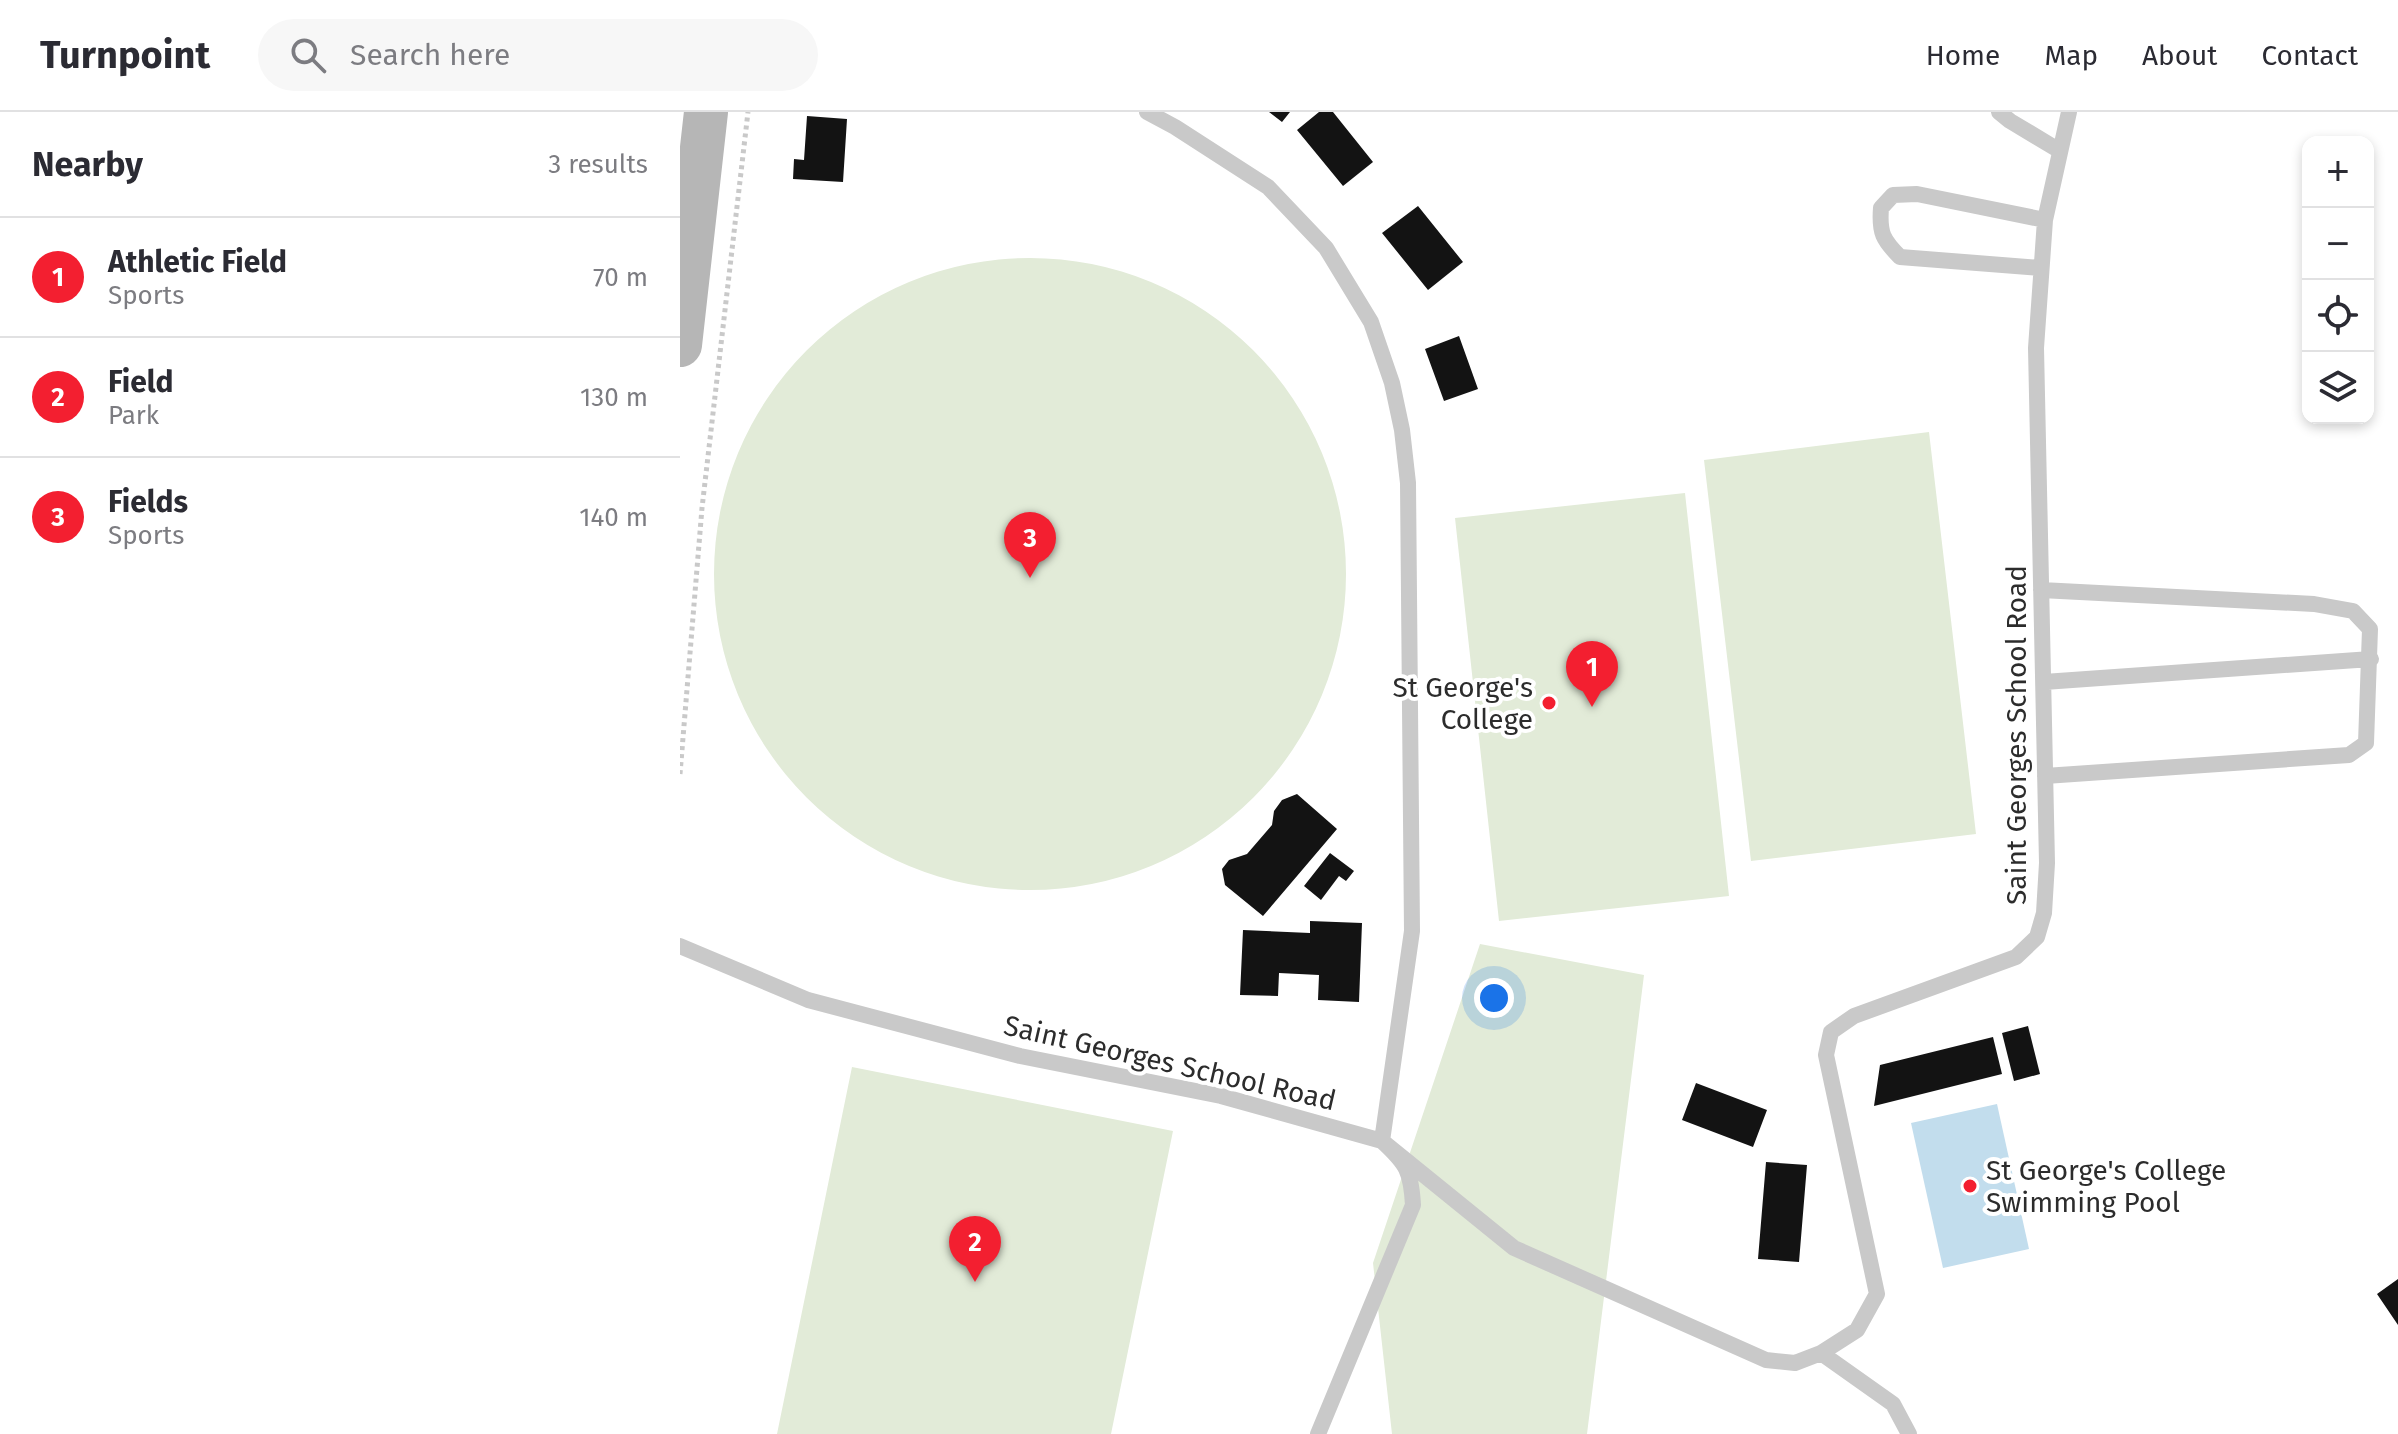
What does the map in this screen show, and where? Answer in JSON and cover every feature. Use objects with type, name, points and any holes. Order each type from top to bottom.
[{"type":"main road","points":[[680,345],[706,112]]},
{"type":"lane","points":[[1147,112],[1268,187],[1326,248],[1371,322],[1392,383],[1402,430],[1408,483],[1412,931],[1382,1141],[1404,1161],[1412,1188],[1413,1205],[1318,1434]]},
{"type":"lane","points":[[1999,112],[2060,151]]},
{"type":"lane","name":"Saint Georges School Road","points":[[680,946],[808,1000],[1020,1056],[1221,1096],[1382,1141],[1514,1248],[1766,1360],[1795,1363],[1821,1353],[1857,1330],[1877,1294],[1826,1055],[1831,1032],[1854,1016],[2016,957],[2037,937],[2044,913],[2047,863],[2036,348],[2045,220],[2069,112]]},
{"type":"lane","points":[[2041,268],[1900,257],[1886,243],[1880,226],[1881,208],[1893,195],[1917,194],[2045,220]]},
{"type":"lane","points":[[2041,590],[2314,604],[2353,611],[2370,629],[2371,659],[2366,743],[2349,755],[2045,776]]},
{"type":"lane","points":[[2044,682],[2371,659]]},
{"type":"lane","points":[[1821,1353],[1893,1404],[1909,1434]]},
{"type":"path","points":[[680,774],[702,508],[748,112]]},
{"type":"green space","points":[[1030,258],[1092,264],[1151,282],[1206,311],[1254,350],[1293,398],[1322,453],[1340,512],[1346,574],[1340,636],[1322,695],[1293,750],[1254,798],[1206,837],[1151,866],[1092,884],[1030,890],[968,884],[909,866],[854,837],[806,798],[767,750],[738,695],[720,636],[714,574],[720,512],[738,453],[767,398],[806,350],[854,311],[909,282],[968,264]]},
{"type":"green space","points":[[1929,432],[1976,834],[1751,861],[1704,460]]},
{"type":"green space","points":[[1685,493],[1729,896],[1499,921],[1455,518]]},
{"type":"green space","points":[[1480,944],[1644,975],[1587,1434],[1392,1434],[1373,1263]]},
{"type":"green space","points":[[852,1067],[1173,1131],[1111,1434],[777,1434]]},
{"type":"water","name":"St George's College Swimming Pool","points":[[1997,1104],[2029,1249],[1943,1268],[1911,1123]]},
{"type":"building","points":[[1269,112],[1290,112],[1282,122]]},
{"type":"building","points":[[1319,112],[1333,112],[1373,162],[1343,186],[1297,130]]},
{"type":"building","points":[[807,116],[847,119],[843,182],[793,179],[794,159],[804,160]]},
{"type":"building","points":[[1418,206],[1463,262],[1428,290],[1382,233]]},
{"type":"building","points":[[1459,336],[1478,389],[1444,401],[1425,349]]},
{"type":"building","points":[[1297,794],[1337,829],[1263,916],[1225,885],[1222,869],[1229,860],[1247,854],[1272,825],[1274,811],[1282,800]]},
{"type":"building","points":[[1330,853],[1354,871],[1346,881],[1339,876],[1321,900],[1304,886]]},
{"type":"building","points":[[1310,921],[1362,923],[1359,1002],[1318,1000],[1319,975],[1279,973],[1278,996],[1240,995],[1243,930],[1310,933]]},
{"type":"building","points":[[2028,1026],[2040,1074],[2014,1081],[2002,1033]]},
{"type":"building","points":[[1993,1037],[2002,1074],[1874,1106],[1880,1065]]},
{"type":"building","points":[[1696,1083],[1767,1110],[1753,1147],[1682,1120]]},
{"type":"building","points":[[1766,1162],[1807,1165],[1799,1262],[1758,1259]]},
{"type":"building","points":[[2398,1279],[2398,1325],[2377,1294]]},
{"type":"place","name":"Fields","points":[[1030,578]]},
{"type":"place","name":"St George's College","points":[[1549,703]]},
{"type":"place","name":"Athletic Field","points":[[1592,707]]},
{"type":"place","name":"St George's College Swimming Pool","points":[[1970,1186]]},
{"type":"place","name":"Field","points":[[975,1282]]}]
